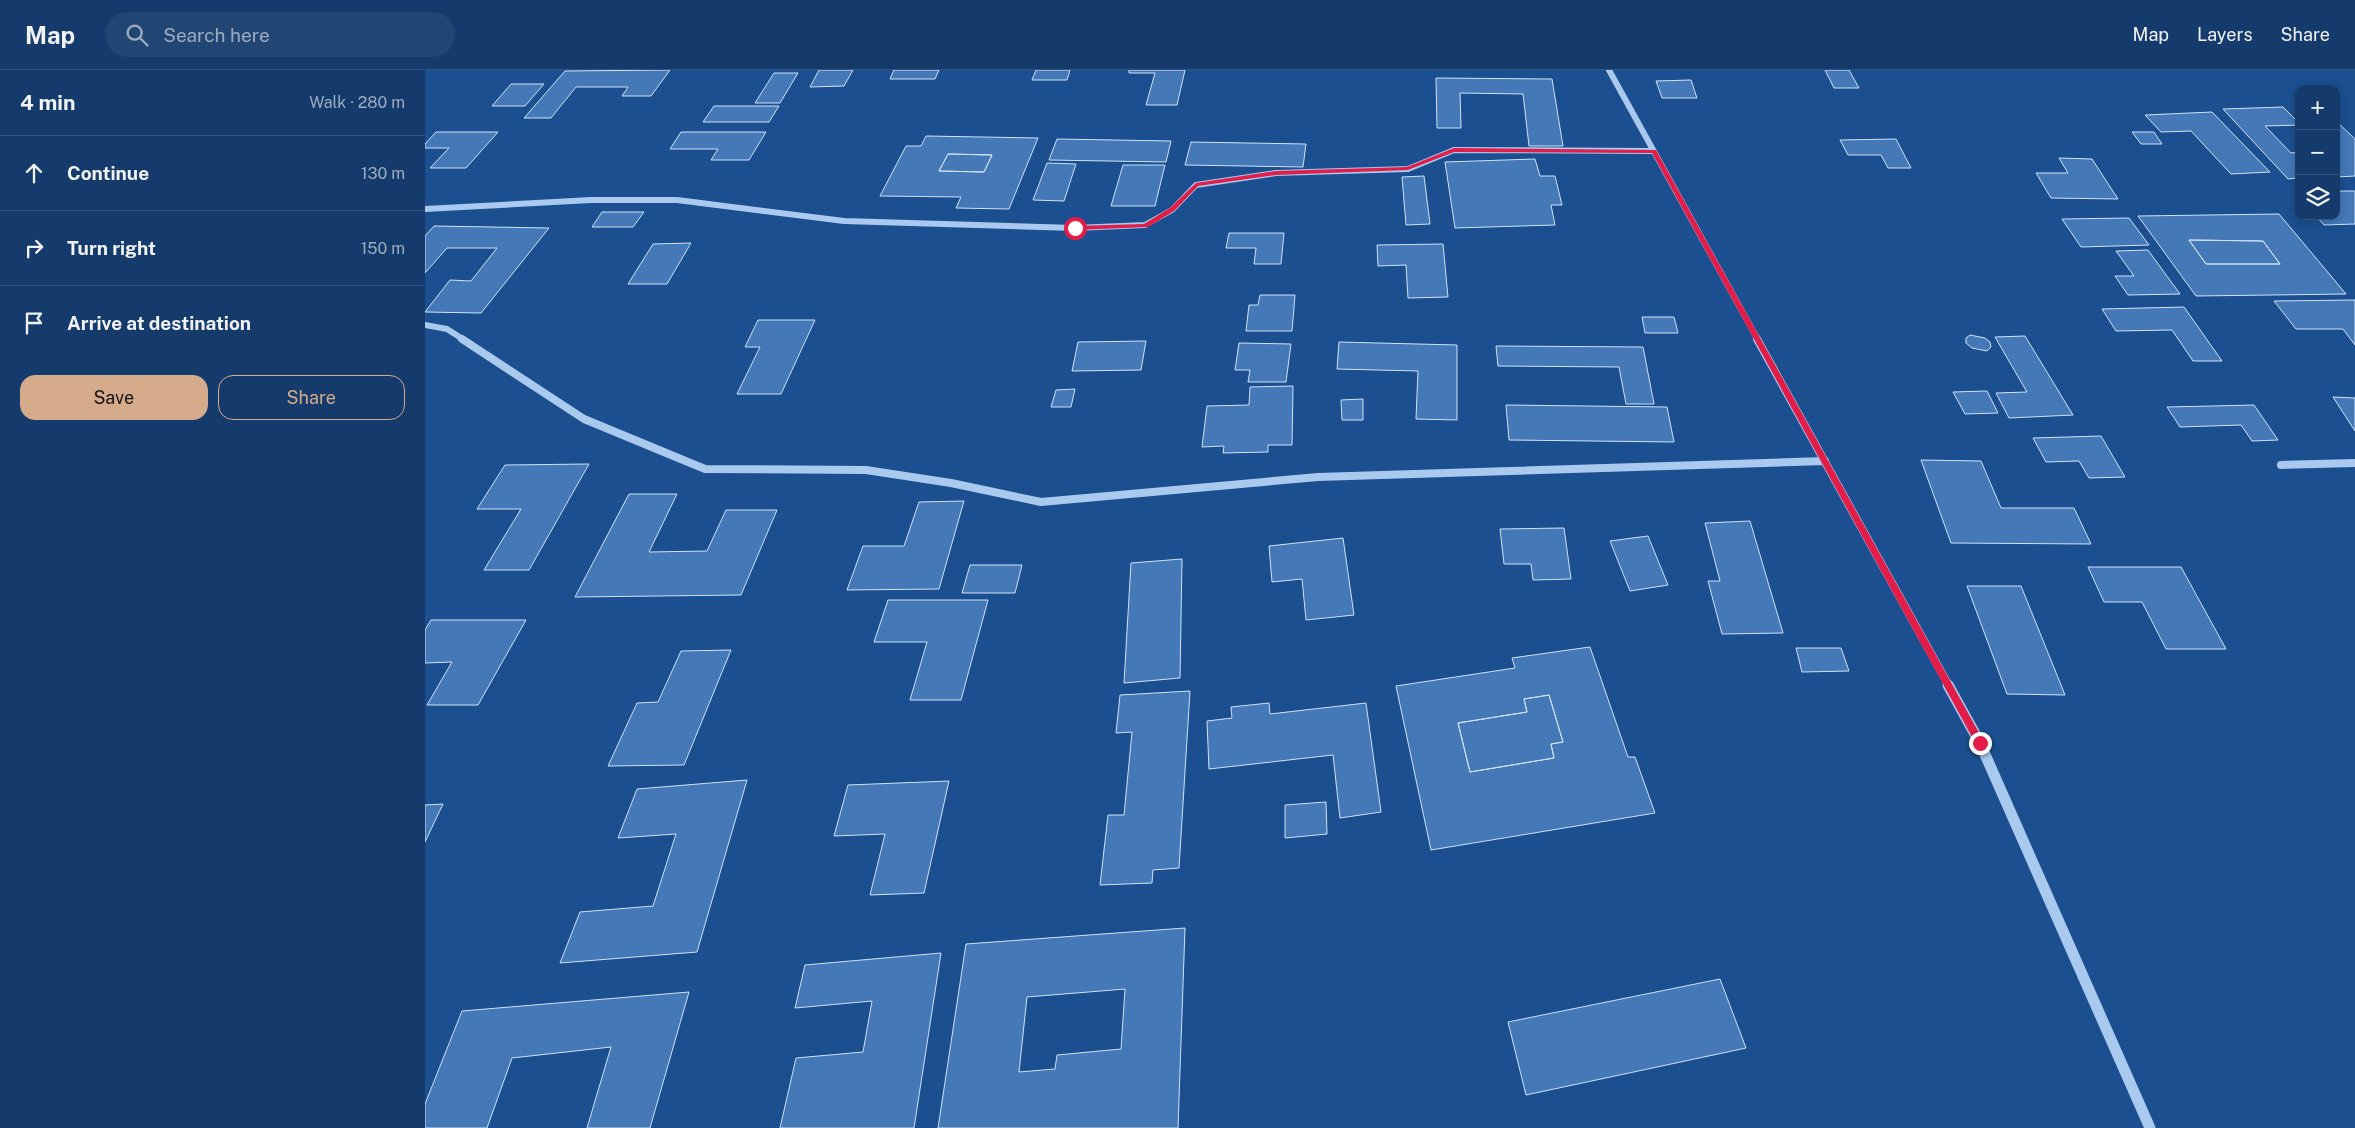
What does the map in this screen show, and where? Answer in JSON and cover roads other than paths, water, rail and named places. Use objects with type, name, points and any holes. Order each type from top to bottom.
[{"type":"street","points":[[1609,70],[1980,743],[2151,1128]]},
{"type":"street","points":[[425,209],[591,200],[677,200],[843,221],[1075,228],[1145,225],[1172,210],[1196,185],[1205,183],[1276,173],[1408,169],[1454,150],[1653,151]]},
{"type":"street","points":[[425,325],[447,329],[584,420],[705,468],[866,470],[951,483],[1041,502],[1318,478],[1825,461]]},
{"type":"street","points":[[2281,465],[2355,464]]}]
